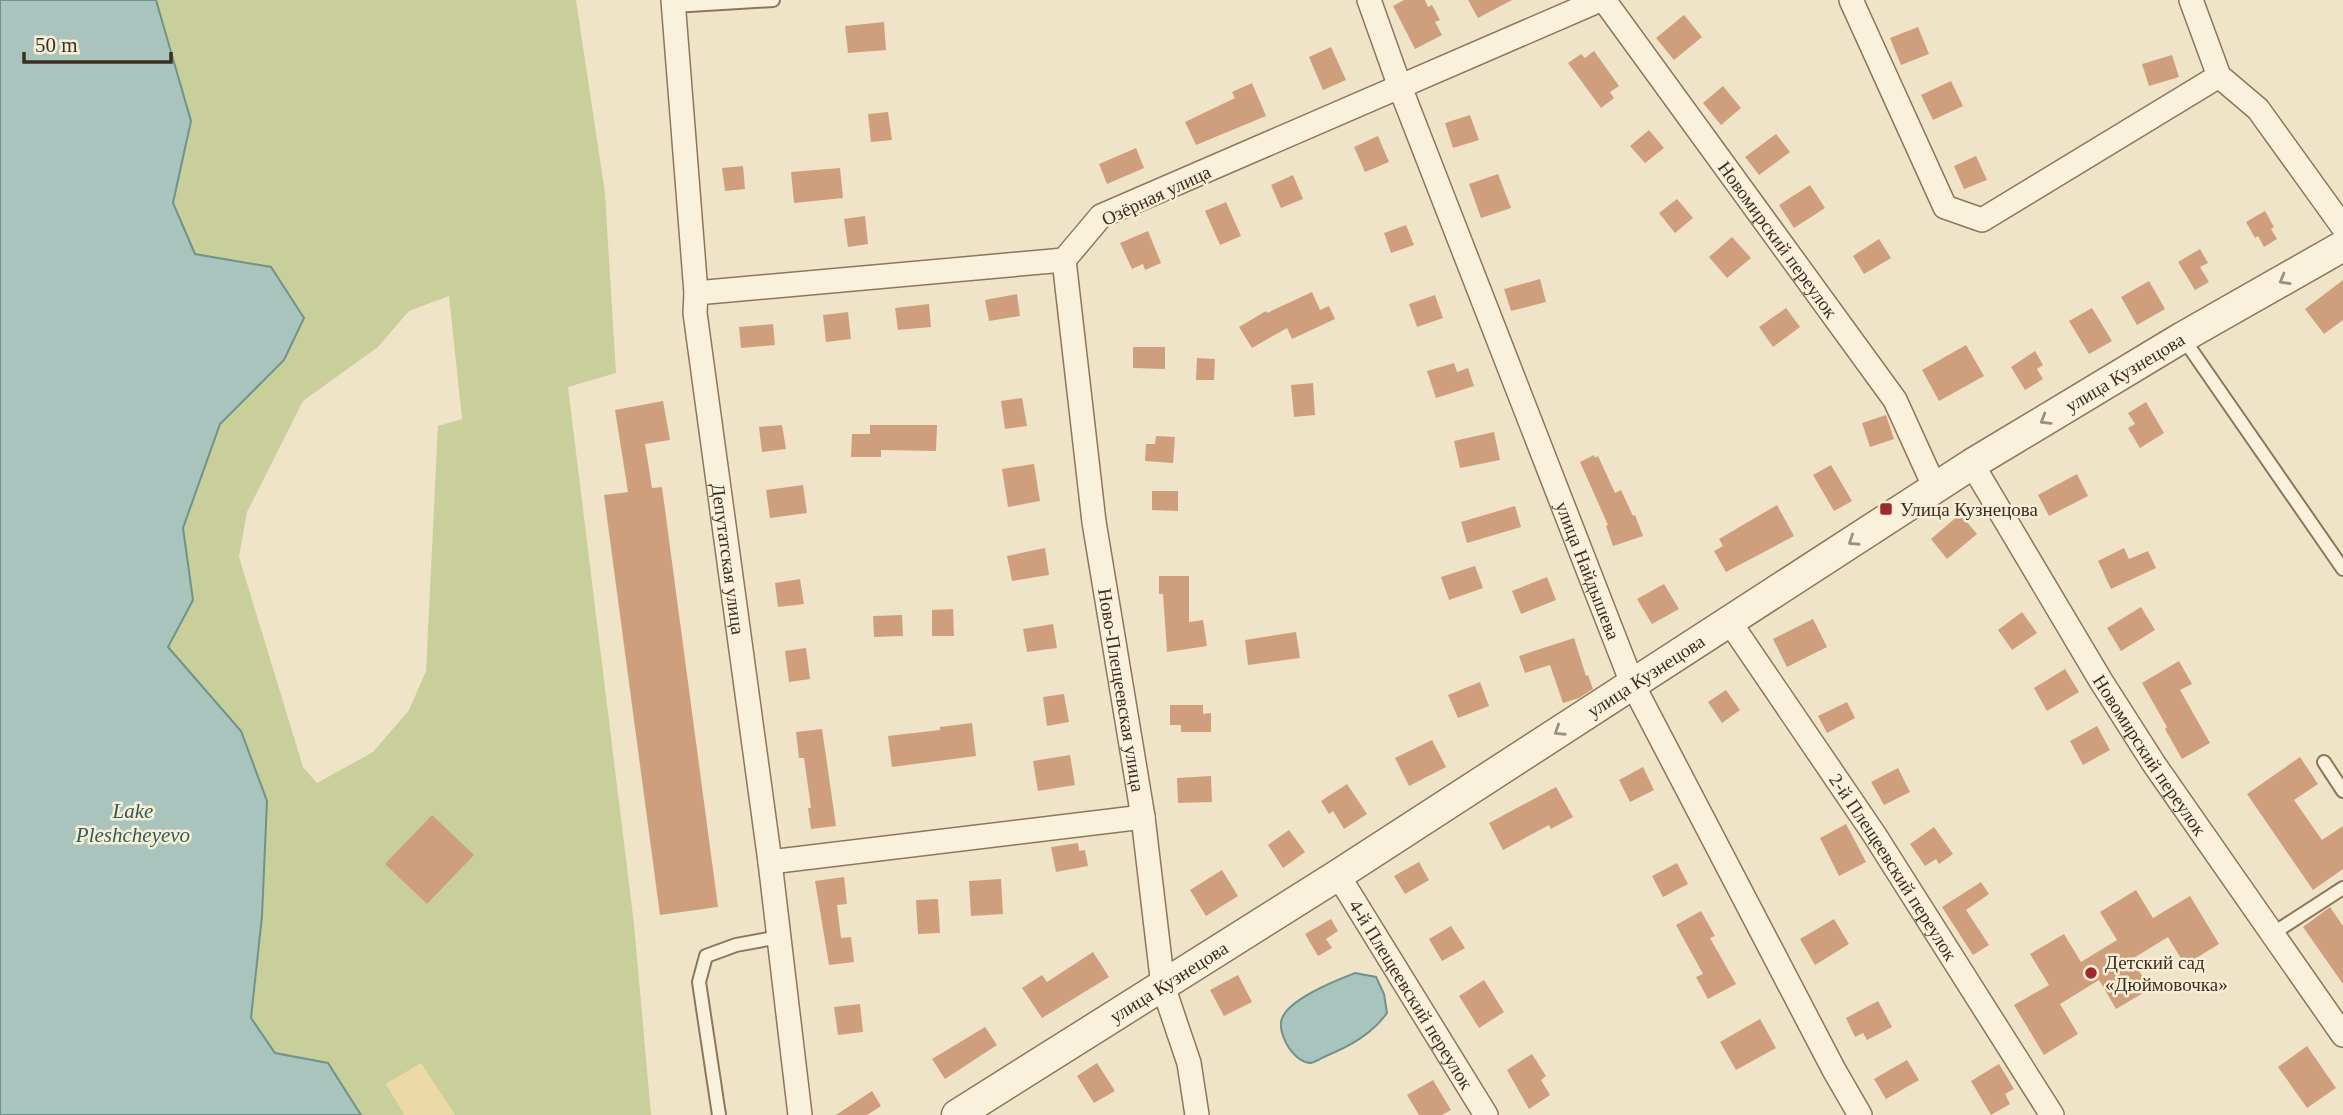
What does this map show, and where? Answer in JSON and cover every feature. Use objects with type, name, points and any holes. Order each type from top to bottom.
[{"type":"street","name":"улица Найдышева","points":[[1368,0],[1632,683],[1860,1115]]},
{"type":"street","name":"Озёрная улица","points":[[1065,260],[1101,216],[1602,0]]},
{"type":"street","name":"Новомирский переулок","points":[[1602,0],[1895,400],[1935,488]]},
{"type":"street","points":[[1851,0],[1945,207],[1982,220],[2219,76]]},
{"type":"street","points":[[2191,0],[2219,76],[2258,109],[2343,227]]},
{"type":"street","name":"Депутатская улица","points":[[673,3],[696,293],[695,313],[770,862],[800,1115]]},
{"type":"street","name":"улица Кузнецова","points":[[957,1115],[1338,875],[1972,464],[2183,337],[2343,246]]},
{"type":"street","points":[[696,293],[1065,260]]},
{"type":"street","name":"Ново-Плещеевская улица","points":[[1065,260],[1094,522],[1143,817],[1163,986],[1189,1063],[1197,1115]]},
{"type":"street","name":"Новомирский переулок","points":[[1972,464],[2107,692],[2343,1035]]},
{"type":"street","name":"2-й Плещеевский переулок","points":[[1729,621],[1874,834],[2052,1115]]},
{"type":"street","points":[[770,862],[1143,817]]},
{"type":"street","name":"4-й Плещеевский переулок","points":[[1338,875],[1486,1115]]},
{"type":"lane","points":[[673,3],[773,0]]},
{"type":"lane","points":[[2183,337],[2343,569]]},
{"type":"lane","points":[[2325,762],[2343,791]]},
{"type":"lane","points":[[2272,934],[2343,888]]},
{"type":"lane","points":[[719,1115],[699,982],[706,956],[736,945],[779,937]]},
{"type":"green space","points":[[0,0],[576,0],[605,193],[616,373],[568,387],[634,924],[651,1115],[455,1115],[421,1064],[386,1084],[405,1115],[0,1115]],"holes":[[[449,296],[462,419],[438,426],[426,671],[409,710],[373,752],[317,783],[303,767],[239,557],[247,512],[303,401],[378,347],[409,311]]]},
{"type":"sand","points":[[421,1063],[455,1115],[405,1115],[386,1084]]},
{"type":"water","name":"Lake Pleshcheyevo","points":[[0,0],[156,0],[191,121],[173,203],[195,254],[271,267],[304,318],[284,360],[220,424],[183,528],[193,600],[168,647],[241,731],[267,801],[262,916],[251,1018],[275,1053],[328,1063],[361,1115],[0,1115]]},
{"type":"water","points":[[1355,973],[1376,977],[1384,994],[1387,1013],[1375,1027],[1352,1044],[1313,1062],[1301,1060],[1287,1046],[1283,1036],[1281,1023],[1284,1015],[1300,999]]},
{"type":"building","points":[[1404,0],[1425,0],[1428,7],[1432,5],[1440,20],[1435,22],[1442,35],[1415,49],[1393,6]]},
{"type":"building","points":[[1468,0],[1512,0],[1478,18]]},
{"type":"building","points":[[1684,15],[1702,37],[1674,60],[1656,38]]},
{"type":"building","points":[[884,22],[886,50],[848,53],[845,26]]},
{"type":"building","points":[[1918,27],[1929,54],[1901,65],[1890,38]]},
{"type":"building","points":[[1331,47],[1346,80],[1323,90],[1309,57]]},
{"type":"building","points":[[1594,51],[1619,86],[1610,92],[1614,98],[1601,108],[1568,63],[1581,54],[1585,58]]},
{"type":"building","points":[[2172,55],[2179,77],[2149,86],[2142,64]]},
{"type":"building","points":[[1951,81],[1963,106],[1933,120],[1921,95]]},
{"type":"building","points":[[1252,83],[1266,116],[1196,145],[1185,122],[1235,98],[1232,92]]},
{"type":"building","points":[[1723,86],[1741,108],[1721,125],[1703,103]]},
{"type":"building","points":[[888,112],[892,140],[871,142],[868,114]]},
{"type":"building","points":[[1470,115],[1479,140],[1453,148],[1445,123]]},
{"type":"building","points":[[1649,130],[1664,148],[1645,163],[1630,146]]},
{"type":"building","points":[[1776,134],[1790,152],[1759,175],[1745,157]]},
{"type":"building","points":[[1378,136],[1389,162],[1365,172],[1354,147]]},
{"type":"building","points":[[1136,148],[1144,168],[1107,184],[1099,164]]},
{"type":"building","points":[[1976,156],[1987,180],[1964,189],[1954,166]]},
{"type":"building","points":[[743,166],[745,189],[725,191],[722,168]]},
{"type":"building","points":[[840,168],[843,198],[794,203],[791,172]]},
{"type":"building","points":[[1498,174],[1511,208],[1481,218],[1469,184]]},
{"type":"building","points":[[1293,175],[1303,199],[1281,208],[1271,185]]},
{"type":"building","points":[[1810,185],[1825,208],[1794,228],[1779,205]]},
{"type":"building","points":[[1677,199],[1693,218],[1675,233],[1659,213]]},
{"type":"building","points":[[1226,202],[1241,236],[1220,245],[1205,211]]},
{"type":"building","points":[[2265,211],[2277,239],[2264,247],[2246,222]]},
{"type":"building","points":[[865,216],[868,244],[848,247],[844,219]]},
{"type":"building","points":[[1406,225],[1414,245],[1391,253],[1384,233]]},
{"type":"building","points":[[1148,231],[1161,263],[1145,270],[1143,264],[1132,269],[1120,243]]},
{"type":"building","points":[[1732,237],[1751,258],[1727,278],[1709,257]]},
{"type":"building","points":[[1879,239],[1891,258],[1864,274],[1853,256]]},
{"type":"building","points":[[2200,249],[2208,263],[2200,267],[2209,282],[2195,290],[2178,262]]},
{"type":"building","points":[[1540,279],[1546,302],[1511,311],[1504,289]]},
{"type":"building","points":[[2343,280],[2343,320],[2324,334],[2305,309]]},
{"type":"building","points":[[2149,281],[2165,309],[2137,325],[2121,297]]},
{"type":"building","points":[[1312,292],[1320,310],[1329,306],[1335,319],[1292,339],[1287,328],[1252,348],[1239,327],[1266,311],[1267,313]]},
{"type":"building","points":[[1017,294],[1020,316],[989,321],[985,300]]},
{"type":"building","points":[[1435,295],[1443,318],[1417,327],[1409,304]]},
{"type":"building","points":[[929,304],[931,327],[898,330],[895,308]]},
{"type":"building","points":[[1786,308],[1800,327],[1773,347],[1759,327]]},
{"type":"building","points":[[2092,308],[2112,341],[2089,354],[2069,321]]},
{"type":"building","points":[[848,312],[851,339],[826,342],[823,315]]},
{"type":"building","points":[[773,324],[775,345],[741,348],[739,327]]},
{"type":"building","points":[[1966,345],[1984,376],[1939,401],[1922,370]]},
{"type":"building","points":[[1133,347],[1165,347],[1165,369],[1133,368]]},
{"type":"building","points":[[2035,351],[2043,365],[2037,369],[2043,379],[2025,390],[2011,367]]},
{"type":"building","points":[[1197,358],[1215,359],[1214,380],[1196,380]]},
{"type":"building","points":[[1454,363],[1457,372],[1468,368],[1474,386],[1436,398],[1427,371]]},
{"type":"building","points":[[1313,383],[1315,415],[1294,417],[1291,385]]},
{"type":"building","points":[[1022,398],[1027,426],[1005,429],[1001,401]]},
{"type":"building","points":[[663,401],[670,440],[645,444],[652,488],[662,487],[718,907],[660,915],[604,495],[628,492],[615,410]]},
{"type":"building","points":[[2146,402],[2164,433],[2140,448],[2128,428],[2135,424],[2128,413]]},
{"type":"building","points":[[1886,415],[1894,439],[1870,447],[1862,423]]},
{"type":"building","points":[[782,425],[786,449],[762,452],[759,427]]},
{"type":"building","points":[[870,425],[937,425],[936,451],[881,450],[881,457],[851,457],[852,434],[870,434]]},
{"type":"building","points":[[1494,432],[1500,460],[1460,468],[1454,441]]},
{"type":"building","points":[[1156,436],[1175,437],[1173,463],[1145,461],[1146,444],[1155,444]]},
{"type":"building","points":[[1594,455],[1595,458],[1598,456],[1615,493],[1621,490],[1643,536],[1613,546],[1606,526],[1608,525],[1580,462]]},
{"type":"building","points":[[1034,464],[1040,501],[1008,507],[1002,469]]},
{"type":"building","points":[[1831,465],[1852,501],[1834,511],[1813,475]]},
{"type":"building","points":[[2077,474],[2088,496],[2049,516],[2038,495]]},
{"type":"building","points":[[803,485],[807,513],[770,518],[766,490]]},
{"type":"building","points":[[1152,491],[1178,491],[1178,511],[1152,510]]},
{"type":"building","points":[[1777,505],[1794,536],[1726,572],[1714,551],[1723,546],[1719,539]]},
{"type":"building","points":[[1515,506],[1521,527],[1467,543],[1461,522]]},
{"type":"building","points":[[1960,514],[1977,534],[1947,559],[1931,539]]},
{"type":"building","points":[[1045,548],[1049,575],[1012,581],[1007,556]]},
{"type":"building","points":[[2124,548],[2129,559],[2148,551],[2156,568],[2111,589],[2098,561]]},
{"type":"building","points":[[1475,566],[1483,588],[1449,600],[1441,577]]},
{"type":"building","points":[[1159,576],[1189,576],[1189,622],[1203,620],[1207,646],[1167,652]]},
{"type":"building","points":[[1547,577],[1556,600],[1521,614],[1512,591]]},
{"type":"building","points":[[800,579],[804,604],[778,607],[775,583]]},
{"type":"building","points":[[1664,584],[1679,609],[1652,624],[1637,599]]},
{"type":"building","points":[[2141,607],[2155,630],[2121,651],[2107,628]]},
{"type":"building","points":[[953,609],[954,636],[932,636],[932,610]]},
{"type":"building","points":[[2022,612],[2037,633],[2012,650],[1998,630]]},
{"type":"building","points":[[902,615],[903,636],[874,637],[873,616]]},
{"type":"building","points":[[1813,619],[1827,647],[1787,667],[1773,639]]},
{"type":"building","points":[[1053,624],[1057,648],[1027,652],[1023,629]]},
{"type":"building","points":[[1296,632],[1300,658],[1248,665],[1245,640]]},
{"type":"building","points":[[1574,638],[1593,689],[1579,698],[1563,703],[1550,665],[1525,673],[1519,656]]},
{"type":"building","points":[[806,648],[810,679],[789,682],[785,651]]},
{"type":"building","points":[[2179,661],[2192,684],[2180,690],[2210,743],[2182,759],[2142,683]]},
{"type":"building","points":[[2065,669],[2079,692],[2047,711],[2034,688]]},
{"type":"building","points":[[1480,682],[1489,706],[1458,718],[1448,695]]},
{"type":"building","points":[[1726,690],[1740,710],[1722,723],[1708,702]]},
{"type":"building","points":[[1064,694],[1069,722],[1047,726],[1043,697]]},
{"type":"building","points":[[1847,702],[1855,718],[1827,733],[1818,716]]},
{"type":"building","points":[[1170,705],[1203,705],[1203,714],[1211,713],[1211,732],[1181,732],[1181,725],[1170,725]]},
{"type":"building","points":[[972,723],[976,756],[892,767],[888,736]]},
{"type":"building","points":[[2097,726],[2110,750],[2083,765],[2070,741]]},
{"type":"building","points":[[822,729],[836,826],[811,829],[804,758],[799,758],[796,732]]},
{"type":"building","points":[[1432,740],[1446,767],[1409,786],[1395,758]]},
{"type":"building","points":[[1070,755],[1075,785],[1038,791],[1033,761]]},
{"type":"building","points":[[2300,757],[2318,784],[2294,800],[2322,840],[2343,826],[2343,869],[2313,890],[2247,794]]},
{"type":"building","points":[[1643,767],[1654,790],[1630,802],[1619,780]]},
{"type":"building","points":[[1898,768],[1910,792],[1884,805],[1871,782]]},
{"type":"building","points":[[1211,776],[1212,802],[1178,803],[1177,778]]},
{"type":"building","points":[[1347,784],[1367,814],[1344,829],[1333,811],[1329,814],[1321,801]]},
{"type":"building","points":[[1556,787],[1573,817],[1551,829],[1549,825],[1503,850],[1489,823]]},
{"type":"building","points":[[432,815],[474,855],[427,904],[385,864]]},
{"type":"building","points":[[1846,824],[1866,862],[1839,876],[1820,838]]},
{"type":"building","points":[[1934,827],[1953,854],[1939,864],[1936,859],[1925,866],[1910,844]]},
{"type":"building","points":[[1289,830],[1305,852],[1283,868],[1268,845]]},
{"type":"building","points":[[1078,843],[1079,851],[1085,850],[1088,866],[1056,872],[1051,847]]},
{"type":"building","points":[[1419,862],[1429,880],[1405,894],[1394,876]]},
{"type":"building","points":[[1677,863],[1688,884],[1663,897],[1652,876]]},
{"type":"building","points":[[1222,870],[1238,896],[1206,916],[1190,890]]},
{"type":"building","points":[[844,877],[847,904],[837,905],[841,938],[851,937],[854,962],[829,965],[815,881]]},
{"type":"building","points":[[1001,879],[1003,914],[971,916],[969,881]]},
{"type":"building","points":[[1981,882],[1989,894],[1966,910],[1989,945],[1973,955],[1942,907]]},
{"type":"building","name":"Детский сад «Дюймовочка»","points":[[2136,890],[2153,918],[2190,896],[2219,944],[2185,965],[2168,937],[2132,959],[2150,989],[2116,1009],[2099,980],[2060,1004],[2078,1034],[2044,1055],[2014,1005],[2049,985],[2030,954],[2064,934],[2081,962],[2117,940],[2100,912]]},
{"type":"building","points":[[938,899],[940,933],[918,934],[916,900]]},
{"type":"building","points":[[2330,907],[2343,926],[2343,984],[2303,927]]},
{"type":"building","points":[[1701,911],[1715,936],[1710,938],[1736,984],[1708,999],[1696,977],[1703,974],[1676,925]]},
{"type":"building","points":[[1331,919],[1338,931],[1326,939],[1332,948],[1318,956],[1305,934]]},
{"type":"building","points":[[1834,919],[1849,944],[1815,965],[1800,939]]},
{"type":"building","points":[[1451,926],[1465,948],[1442,961],[1429,939]]},
{"type":"building","points":[[1093,952],[1109,977],[1042,1018],[1022,988],[1042,975],[1047,982]]},
{"type":"building","points":[[1238,975],[1252,1002],[1224,1016],[1210,990]]},
{"type":"building","points":[[1484,980],[1504,1012],[1479,1028],[1459,996]]},
{"type":"building","points":[[1878,1001],[1892,1027],[1867,1040],[1863,1033],[1855,1037],[1846,1018]]},
{"type":"building","points":[[860,1004],[863,1032],[838,1035],[834,1007]]},
{"type":"building","points":[[1760,1019],[1776,1048],[1736,1070],[1720,1042]]},
{"type":"building","points":[[985,1027],[997,1045],[945,1079],[932,1059]]},
{"type":"building","points":[[2307,1046],[2336,1088],[2307,1108],[2278,1067]]},
{"type":"building","points":[[1532,1054],[1546,1076],[1541,1080],[1550,1095],[1529,1109],[1507,1070]]},
{"type":"building","points":[[1907,1060],[1919,1080],[1886,1099],[1874,1079]]},
{"type":"building","points":[[1097,1063],[1115,1091],[1094,1103],[1077,1076]]},
{"type":"building","points":[[1999,1064],[2014,1089],[2005,1094],[2010,1104],[1991,1115],[1971,1081]]},
{"type":"building","points":[[1433,1080],[1451,1110],[1442,1115],[1419,1115],[1407,1095]]},
{"type":"building","points":[[872,1091],[881,1106],[867,1115],[836,1115]]},
{"type":"place","name":"Улица Кузнецова","points":[[1886,509]]},
{"type":"place","name":"Детский сад «Дюймовочка»","points":[[2091,973]]}]
